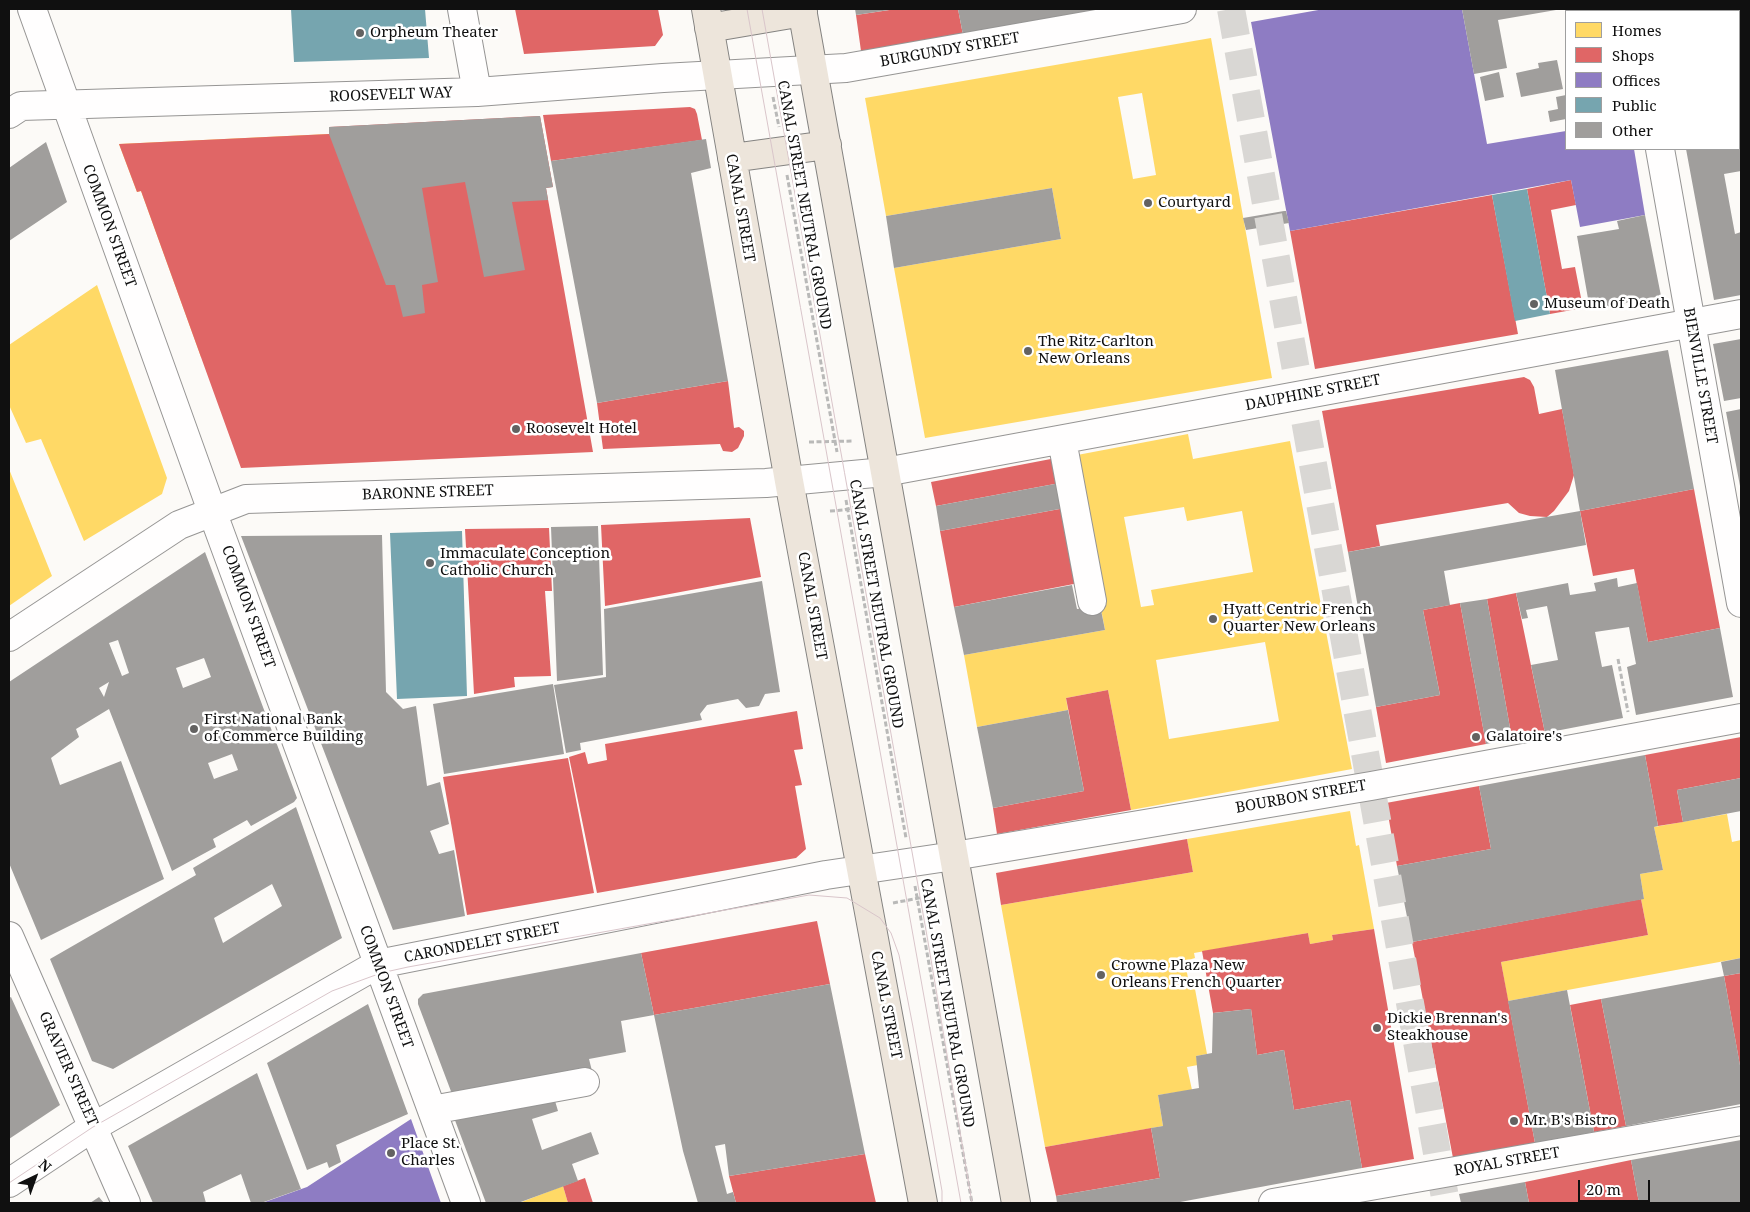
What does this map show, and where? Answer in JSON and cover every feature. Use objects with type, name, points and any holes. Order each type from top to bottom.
[{"type":"main road","points":[[708,18],[803,11],[1016,1203]]},
{"type":"main road","name":"CANAL STREET","points":[[708,18],[789,481],[923,1203]]},
{"type":"main road","points":[[732,158],[827,145]]},
{"type":"street","name":"COMMON STREET","points":[[32,9],[65,106],[212,511],[466,1203]]},
{"type":"street","points":[[462,9],[477,92]]},
{"type":"street","name":"BURGUNDY STREET","points":[[717,75],[846,68],[1182,9]]},
{"type":"street","name":"ROOSEVELT WAY","points":[[9,114],[21,106],[477,92],[717,75]]},
{"type":"street","name":"BIENVILLE STREET","points":[[1660,150],[1741,603]]},
{"type":"street","name":"DAUPHINE STREET","points":[[885,472],[1741,314]]},
{"type":"street","points":[[1062,440],[1092,600]]},
{"type":"street","name":"BARONNE STREET","points":[[9,637],[179,525],[246,499],[789,481],[885,472]]},
{"type":"street","name":"BOURBON STREET","points":[[860,870],[1371,786],[1741,718]]},
{"type":"street","name":"CARONDELET STREET","points":[[9,1183],[93,1127],[378,964],[860,870]]},
{"type":"street","name":"GRAVIER STREET","points":[[9,936],[126,1203]]},
{"type":"street","points":[[432,1110],[585,1082]]},
{"type":"street","name":"ROYAL STREET","points":[[1273,1203],[1741,1121]]},
{"type":"path","name":"CANAL STREET NEUTRAL GROUND","points":[[769,72],[972,1203]]},
{"type":"path","points":[[809,442],[852,441]]},
{"type":"path","points":[[830,510],[848,509],[867,503]]},
{"type":"path","points":[[1618,659],[1633,738]]},
{"type":"path","points":[[890,904],[918,900],[935,895]]},
{"type":"building: Homes","points":[[1211,38],[1272,378],[925,438],[894,268],[1061,239],[1052,188],[886,216],[865,98]],"holes":[[[1142,93],[1156,175],[1133,179],[1118,97]]]},
{"type":"building: Homes","points":[[329,134],[352,192],[328,200],[222,207],[269,331],[201,357],[141,191],[137,192],[119,144]]},
{"type":"building: Homes","points":[[97,285],[167,478],[162,494],[84,541],[41,439],[26,443],[9,405],[9,345]]},
{"type":"building: Homes","name":"Hyatt Centric French Quarter New Orleans","points":[[1188,434],[1193,459],[1290,441],[1352,769],[1131,810],[1108,690],[1066,698],[1068,710],[977,727],[964,655],[1105,630],[1072,456]],"holes":[[[1184,507],[1187,521],[1242,511],[1253,572],[1151,590],[1154,605],[1141,607],[1124,517]],[[1265,642],[1279,721],[1169,739],[1156,660]]]},
{"type":"building: Homes","points":[[9,469],[52,576],[9,606]]},
{"type":"building: Homes","name":"Crowne Plaza New Orleans French Quarter","points":[[1350,811],[1356,846],[1359,845],[1374,929],[1332,935],[1333,940],[1310,944],[1308,933],[1194,953],[1195,958],[1185,961],[1190,990],[1195,989],[1207,1054],[1196,1056],[1198,1065],[1187,1067],[1192,1090],[1158,1095],[1163,1126],[1045,1147],[1001,905],[1193,872],[1187,839]]},
{"type":"building: Homes","points":[[1727,814],[1732,842],[1741,840],[1741,958],[1508,1001],[1501,962],[1648,935],[1641,899],[1644,899],[1640,874],[1663,870],[1654,827]]},
{"type":"building: Homes","points":[[563,1186],[568,1203],[519,1203]]},
{"type":"building: Shops","points":[[515,9],[658,9],[663,35],[655,46],[524,54]]},
{"type":"building: Shops","points":[[896,9],[958,9],[963,35],[861,51],[856,15]]},
{"type":"building: Shops","points":[[690,107],[695,109],[697,114],[702,140],[551,161],[543,115]]},
{"type":"building: Shops","points":[[540,116],[553,187],[546,188],[593,452],[241,468],[141,191],[137,192],[119,144],[329,134],[329,127]]},
{"type":"building: Shops","points":[[1571,180],[1576,205],[1551,210],[1562,269],[1575,267],[1583,308],[1550,314],[1527,189]]},
{"type":"building: Shops","points":[[1492,195],[1518,334],[1315,369],[1290,231]]},
{"type":"building: Shops","points":[[1524,377],[1530,380],[1534,387],[1539,414],[1562,409],[1574,475],[1569,491],[1554,511],[1547,517],[1530,516],[1519,513],[1508,503],[1376,525],[1380,546],[1348,552],[1322,411]]},
{"type":"building: Shops","points":[[728,381],[734,428],[739,427],[744,431],[744,436],[738,448],[732,452],[723,451],[720,444],[603,449],[597,403]]},
{"type":"building: Shops","points":[[1056,458],[1060,483],[936,506],[931,482]]},
{"type":"building: Shops","points":[[1694,489],[1720,628],[1648,642],[1634,569],[1593,576],[1580,511]]},
{"type":"building: Shops","points":[[1065,508],[1079,583],[954,607],[940,531]]},
{"type":"building: Shops","points":[[750,518],[761,577],[605,606],[601,525]]},
{"type":"building: Shops","points":[[549,528],[552,591],[545,591],[551,676],[514,677],[515,687],[474,694],[465,529]]},
{"type":"building: Shops","points":[[1516,593],[1545,733],[1512,739],[1487,599]]},
{"type":"building: Shops","points":[[1460,603],[1486,744],[1386,763],[1376,707],[1440,695],[1423,610]]},
{"type":"building: Shops","points":[[1108,690],[1131,810],[997,834],[993,808],[1084,791],[1066,698]]},
{"type":"building: Shops","points":[[797,711],[803,749],[794,750],[802,785],[795,786],[806,849],[796,858],[597,893],[569,757],[585,752],[588,764],[607,760],[605,744]]},
{"type":"building: Shops","points":[[1741,737],[1741,778],[1677,790],[1683,822],[1658,826],[1645,755]]},
{"type":"building: Shops","points":[[568,758],[594,893],[467,915],[443,777]]},
{"type":"building: Shops","points":[[1479,786],[1491,849],[1397,866],[1386,803]]},
{"type":"building: Shops","points":[[1187,839],[1193,872],[1001,905],[996,873]]},
{"type":"building: Shops","points":[[1641,899],[1648,935],[1501,962],[1535,1143],[1453,1158],[1412,942]]},
{"type":"building: Shops","points":[[817,921],[830,984],[654,1015],[641,953]]},
{"type":"building: Shops","points":[[1374,929],[1414,1159],[1362,1168],[1350,1100],[1294,1110],[1284,1050],[1257,1055],[1251,1009],[1213,1013],[1202,951],[1308,933],[1310,944],[1333,940],[1332,935]]},
{"type":"building: Shops","points":[[1741,973],[1741,1066],[1740,1066],[1724,976]]},
{"type":"building: Shops","points":[[1601,999],[1626,1126],[1594,1132],[1570,1005]]},
{"type":"building: Shops","points":[[1151,1128],[1160,1178],[1056,1196],[1045,1147]]},
{"type":"building: Shops","points":[[865,1154],[876,1203],[736,1203],[729,1176]]},
{"type":"building: Shops","points":[[1631,1160],[1639,1203],[1529,1203],[1525,1182]]},
{"type":"building: Shops","points":[[585,1178],[593,1203],[568,1203],[563,1186]]},
{"type":"building: Offices","points":[[1324,9],[1462,9],[1487,144],[1565,131],[1565,150],[1634,150],[1645,215],[1580,227],[1571,180],[1290,231],[1251,22]]},
{"type":"building: Offices","name":"Place St. Charles","points":[[411,1119],[441,1203],[262,1203],[307,1187]]},
{"type":"building: Public","name":"Orpheum Theater","points":[[291,9],[425,9],[429,58],[294,62]]},
{"type":"building: Public","points":[[1527,189],[1550,314],[1515,321],[1492,195]]},
{"type":"building: Public","points":[[462,531],[467,696],[397,699],[390,533]]},
{"type":"building: Other","points":[[855,9],[889,9],[889,10],[856,15]]},
{"type":"building: Other","points":[[958,9],[1109,9],[963,35]]},
{"type":"building: Other","points":[[1462,9],[1556,10],[1498,20],[1507,68],[1474,74]]},
{"type":"building: Other","points":[[1741,9],[1741,27],[1740,10],[1656,10]]},
{"type":"building: Other","points":[[1740,31],[1741,31],[1740,67]]},
{"type":"building: Other","points":[[1557,60],[1563,89],[1521,97],[1516,73],[1539,68],[1538,63]]},
{"type":"building: Other","points":[[1499,72],[1504,97],[1485,101],[1480,77]]},
{"type":"building: Other","points":[[1565,95],[1565,119],[1550,122],[1548,111],[1558,109],[1556,97]]},
{"type":"building: Other","points":[[1741,102],[1741,171],[1724,174],[1735,234],[1741,232],[1741,295],[1714,300],[1686,150],[1740,150]]},
{"type":"building: Other","points":[[540,116],[553,187],[546,188],[548,200],[512,202],[525,270],[484,277],[465,182],[422,188],[438,282],[422,285],[425,313],[403,317],[395,285],[386,285],[329,134],[329,127]]},
{"type":"building: Other","points":[[706,139],[711,168],[691,173],[728,381],[597,403],[551,161]]},
{"type":"building: Other","points":[[46,142],[67,202],[9,241],[9,168]]},
{"type":"building: Other","points":[[1052,188],[1061,239],[894,268],[886,216]]},
{"type":"building: Other","points":[[1286,211],[1289,223],[1246,230],[1243,218]]},
{"type":"building: Other","points":[[1645,215],[1661,296],[1590,310],[1577,236],[1619,229],[1617,221]]},
{"type":"building: Other","points":[[1741,339],[1741,398],[1724,401],[1713,344]]},
{"type":"building: Other","points":[[1668,350],[1694,489],[1580,511],[1555,370]]},
{"type":"building: Other","points":[[1741,409],[1741,485],[1740,486],[1726,412]]},
{"type":"building: Other","points":[[1060,483],[1065,508],[940,531],[936,506]]},
{"type":"building: Other","points":[[1580,511],[1586,545],[1444,571],[1450,605],[1423,610],[1440,695],[1376,707],[1348,552]]},
{"type":"building: Other","points":[[598,526],[603,675],[557,681],[551,527]]},
{"type":"building: Other","points":[[382,535],[386,692],[403,709],[416,706],[427,786],[440,782],[449,824],[430,831],[439,854],[454,850],[465,916],[393,930],[241,536]]},
{"type":"building: Other","points":[[205,552],[297,798],[294,802],[251,826],[247,820],[213,839],[216,847],[172,871],[109,709],[76,729],[79,737],[51,758],[60,785],[121,761],[164,879],[41,940],[9,863],[9,682]],"holes":[[[118,640],[129,673],[122,676],[109,643]],[[204,658],[211,677],[183,688],[176,668]],[[109,682],[104,697],[99,688]],[[232,754],[238,770],[214,779],[208,763]]]},
{"type":"building: Other","points":[[1617,578],[1618,587],[1637,583],[1648,642],[1720,628],[1733,697],[1636,715],[1627,667],[1636,664],[1629,627],[1595,632],[1602,667],[1612,665],[1623,718],[1545,733],[1531,665],[1558,660],[1547,606],[1526,610],[1528,618],[1522,619],[1516,593],[1568,583],[1570,595],[1596,591],[1594,583]]},
{"type":"building: Other","points":[[762,581],[780,692],[765,694],[759,706],[746,708],[738,699],[707,705],[700,714],[702,720],[580,743],[581,750],[566,753],[554,685],[606,677],[604,609]]},
{"type":"building: Other","points":[[1072,585],[1077,609],[1100,605],[1105,630],[964,655],[954,607]]},
{"type":"building: Other","points":[[1487,599],[1512,739],[1486,744],[1460,603]]},
{"type":"building: Other","points":[[553,684],[564,754],[444,774],[433,704]]},
{"type":"building: Other","points":[[1068,710],[1084,791],[993,808],[977,727]]},
{"type":"building: Other","points":[[1645,755],[1658,826],[1654,827],[1663,870],[1640,874],[1644,899],[1412,942],[1397,866],[1491,849],[1479,786]]},
{"type":"building: Other","points":[[1741,778],[1741,811],[1683,822],[1677,790]]},
{"type":"building: Other","points":[[296,807],[342,938],[113,1069],[92,1061],[50,959],[196,875],[193,868]],"holes":[[[272,884],[282,906],[223,943],[214,918]]]},
{"type":"building: Other","points":[[641,953],[654,1015],[621,1021],[626,1052],[589,1059],[593,1075],[452,1094],[418,1004],[418,999],[423,994]]},
{"type":"building: Other","points":[[1741,958],[1741,973],[1724,976],[1721,962]]},
{"type":"building: Other","points":[[1724,976],[1741,1071],[1741,1104],[1626,1126],[1601,999]]},
{"type":"building: Other","points":[[830,984],[865,1154],[729,1176],[725,1144],[715,1146],[727,1194],[733,1192],[736,1203],[698,1203],[683,1151],[654,1015]]},
{"type":"building: Other","points":[[1567,990],[1594,1132],[1535,1143],[1508,1001]]},
{"type":"building: Other","points":[[11,997],[60,1105],[9,1139],[9,998]]},
{"type":"building: Other","points":[[368,1004],[408,1114],[336,1145],[341,1162],[329,1168],[327,1162],[307,1170],[267,1063]]},
{"type":"building: Other","points":[[1251,1009],[1257,1055],[1284,1050],[1294,1110],[1350,1100],[1362,1168],[1175,1203],[1057,1203],[1056,1196],[1160,1178],[1151,1128],[1163,1126],[1158,1095],[1199,1088],[1196,1056],[1212,1053],[1213,1013]]},
{"type":"building: Other","points":[[257,1073],[301,1189],[261,1203],[251,1203],[241,1174],[203,1192],[206,1203],[153,1203],[128,1146]]},
{"type":"building: Other","points":[[553,1094],[558,1111],[532,1119],[542,1150],[591,1132],[599,1154],[572,1164],[578,1181],[518,1203],[486,1203],[453,1115]]},
{"type":"building: Other","points":[[1741,1140],[1741,1203],[1639,1203],[1631,1160]]},
{"type":"building: Other","points":[[1525,1182],[1529,1203],[1461,1203],[1459,1194]]},
{"type":"building: Other","points":[[99,1197],[104,1203],[90,1203]]},
{"type":"tunnel","points":[[1231,9],[1446,1203]]},
{"type":"tram line","points":[[747,9],[961,1203]]},
{"type":"tram line","points":[[762,9],[927,936],[972,1203]]},
{"type":"tram line","points":[[9,1183],[93,1127],[332,991],[381,973],[809,895],[847,898],[880,918],[891,933],[899,955],[913,1027],[942,1191],[942,1203]]},
{"type":"place","name":"Orpheum Theater","points":[[360,33]]},
{"type":"place","name":"Courtyard","points":[[1148,203]]},
{"type":"place","name":"Museum of Death","points":[[1534,304]]},
{"type":"place","name":"The Ritz-Carlton New Orleans","points":[[1028,351]]},
{"type":"place","name":"Roosevelt Hotel","points":[[516,429]]},
{"type":"place","name":"Immaculate Conception Catholic Church","points":[[430,563]]},
{"type":"place","name":"Hyatt Centric French Quarter New Orleans","points":[[1213,619]]},
{"type":"place","name":"First National Bank of Commerce Building","points":[[194,729]]},
{"type":"place","name":"Galatoire's","points":[[1476,737]]},
{"type":"place","name":"Crowne Plaza New Orleans French Quarter","points":[[1101,975]]},
{"type":"place","name":"Dickie Brennan's Steakhouse","points":[[1377,1028]]},
{"type":"place","name":"Mr. B's Bistro","points":[[1514,1121]]},
{"type":"place","name":"Place St. Charles","points":[[391,1153]]}]
